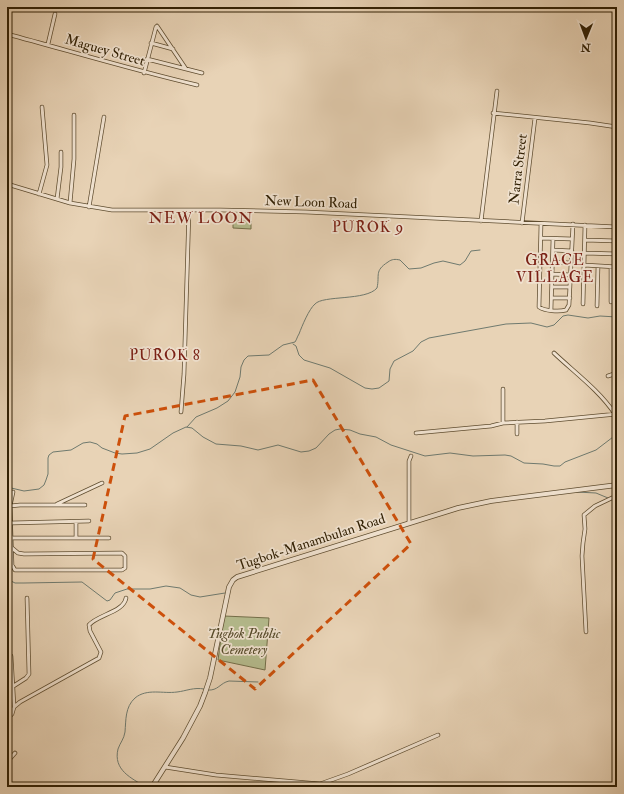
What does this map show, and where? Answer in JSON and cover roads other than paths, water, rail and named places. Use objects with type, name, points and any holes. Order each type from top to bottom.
[{"type":"street","points":[[48,44],[54,14]]},
{"type":"street","points":[[144,73],[156,27],[158,26],[186,69]]},
{"type":"street","points":[[7,51],[8,34]]},
{"type":"street","name":"Maguey Street","points":[[8,34],[48,44],[144,73],[197,85]]},
{"type":"street","points":[[151,44],[173,49]]},
{"type":"street","points":[[147,59],[202,73]]},
{"type":"street","points":[[481,221],[496,91]]},
{"type":"street","points":[[39,194],[47,164],[42,107]]},
{"type":"street","points":[[493,113],[617,127]]},
{"type":"street","points":[[70,203],[74,159],[74,115]]},
{"type":"street","points":[[89,207],[104,117]]},
{"type":"street","name":"Narra Street","points":[[522,223],[535,118]]},
{"type":"street","points":[[57,199],[61,167],[61,152]]},
{"type":"street","name":"New Loon Road","points":[[7,184],[70,203],[112,210],[306,212],[617,227]]},
{"type":"street","points":[[181,412],[184,374],[189,210]]},
{"type":"street","points":[[541,224],[540,308],[551,310],[566,310],[569,307],[572,224]]},
{"type":"street","points":[[583,304],[585,225]]},
{"type":"street","points":[[540,238],[572,239]]},
{"type":"street","points":[[551,310],[553,239]]},
{"type":"street","points":[[585,240],[617,241]]},
{"type":"street","points":[[553,250],[572,251]]},
{"type":"street","points":[[585,253],[617,254]]},
{"type":"street","points":[[553,262],[571,263]]},
{"type":"street","points":[[584,265],[617,268]]},
{"type":"street","points":[[597,306],[598,266]]},
{"type":"street","points":[[611,267],[611,302]]},
{"type":"street","points":[[552,274],[571,275]]},
{"type":"street","points":[[552,287],[570,287]]},
{"type":"street","points":[[552,298],[570,298]]},
{"type":"street","points":[[554,353],[604,400],[616,414]]},
{"type":"street","points":[[608,376],[617,373]]},
{"type":"street","points":[[503,389],[503,423]]},
{"type":"street","points":[[416,432],[616,414]]},
{"type":"street","points":[[517,422],[518,434]]},
{"type":"street","points":[[409,522],[409,461],[411,456]]},
{"type":"street","points":[[56,505],[102,483]]},
{"type":"street","points":[[615,537],[617,486]]},
{"type":"street","name":"Tugbok-Manambulan Road","points":[[152,787],[192,721],[205,693],[210,678],[229,587],[233,580],[242,575],[409,522],[472,504],[617,486]]},
{"type":"street","points":[[12,492],[10,506],[12,528],[12,548],[13,567],[17,570],[125,569],[125,556],[122,553],[24,554],[18,553],[12,548]]},
{"type":"street","points":[[586,632],[582,556],[582,543],[585,529],[584,515],[595,506],[616,496]]},
{"type":"street","points":[[10,506],[85,504]]},
{"type":"street","points":[[11,522],[89,521]]},
{"type":"street","points":[[76,522],[76,538]]},
{"type":"street","points":[[7,529],[12,528]]},
{"type":"street","points":[[12,538],[109,538]]},
{"type":"street","points":[[12,687],[28,676],[27,598]]},
{"type":"street","points":[[14,707],[20,702],[99,658],[101,652],[90,631],[89,625],[123,604],[126,598]]},
{"type":"street","points":[[7,719],[12,714],[14,707],[11,656]]},
{"type":"street","points":[[165,767],[216,775],[320,784],[348,774],[438,735]]},
{"type":"street","points":[[8,760],[15,754]]},
{"type":"waterway","points":[[187,427],[196,417],[217,408],[228,401],[235,392],[240,377],[241,367],[244,360],[248,356],[269,355],[283,345],[295,342],[310,310],[315,304],[320,301],[364,295],[372,292],[377,288],[378,274],[381,268],[388,262],[395,259],[400,260],[409,269],[421,268],[443,261],[460,265],[465,261],[471,251],[480,250]]},
{"type":"waterway","points":[[293,344],[296,346],[299,355],[304,360],[330,368],[365,388],[372,389],[379,388],[389,381],[390,369],[394,361],[413,351],[421,342],[429,338],[506,324],[531,323],[547,327],[554,325],[563,316],[568,315],[588,318],[600,316],[617,317]]},
{"type":"waterway","points":[[7,487],[24,491],[39,489],[44,485],[46,480],[48,474],[48,458],[53,452],[71,450],[83,443],[90,442],[115,453],[137,453],[150,449],[173,433],[186,427],[192,428],[203,437],[216,444],[241,446],[258,450],[278,445],[301,452],[309,451],[316,448],[329,434],[340,429],[376,437],[391,445],[425,456],[450,453],[473,456],[505,455],[511,456],[524,463],[554,466],[560,466],[565,462],[596,450],[617,434]]},
{"type":"waterway","points":[[576,492],[596,493],[608,498]]},
{"type":"waterway","points":[[7,579],[15,583],[82,582],[107,601],[110,600],[115,593],[127,589],[150,589],[166,586],[180,588],[191,595],[200,597],[225,593]]},
{"type":"waterway","points":[[208,690],[217,688],[223,683],[229,681],[258,682]]},
{"type":"waterway","points":[[146,787],[129,777],[118,763],[118,749],[123,739],[129,705],[135,698],[145,693],[180,692],[193,689],[204,689]]},
{"type":"district","name":"NEW LOON","points":[[201,218]]},
{"type":"district","name":"PUROK 9","points":[[368,227]]},
{"type":"district","name":"GRACE VILLAGE","points":[[555,268]]},
{"type":"district","name":"PUROK 8","points":[[165,355]]},
{"type":"park label","name":"Tugbok Public Cemetery","points":[[244,642]]}]
